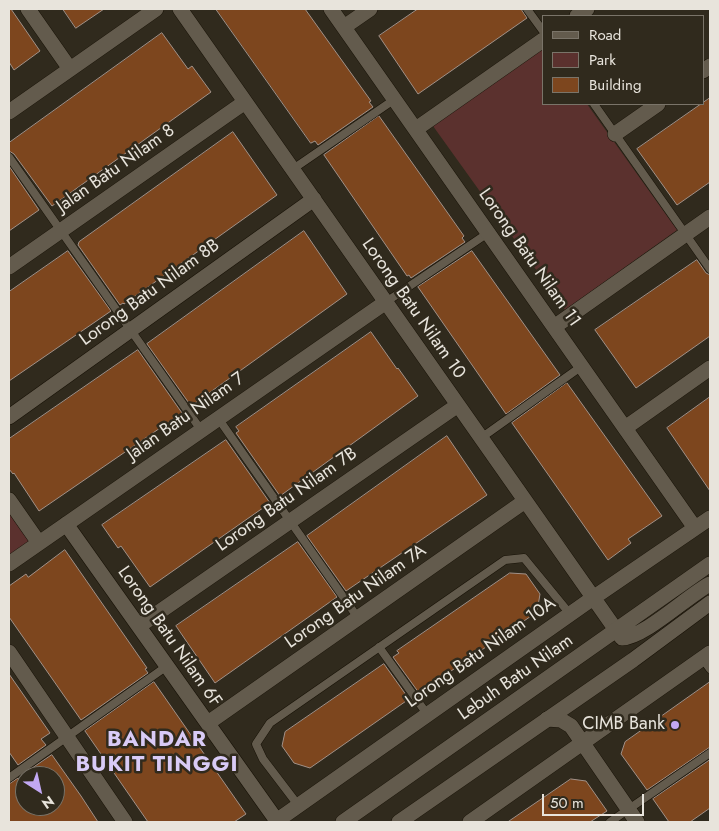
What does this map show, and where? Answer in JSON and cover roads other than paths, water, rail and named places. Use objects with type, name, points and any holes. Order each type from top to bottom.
[{"type":"street","points":[[28,9],[70,69]]},
{"type":"street","points":[[9,112],[156,9]]},
{"type":"street","name":"Lorong Batu Nilam 10","points":[[180,9],[616,630]]},
{"type":"street","name":"Lorong Batu Nilam 11","points":[[331,9],[695,528]]},
{"type":"street","points":[[344,27],[370,9]]},
{"type":"street","points":[[416,129],[542,41]]},
{"type":"street","name":"Jalan Batu Nilam 8","points":[[9,267],[246,102]]},
{"type":"street","points":[[615,134],[657,105]]},
{"type":"street","name":"Lorong Batu Nilam 8B","points":[[9,417],[314,199]]},
{"type":"street","points":[[554,326],[710,217]]},
{"type":"street","name":"Jalan Batu Nilam 7","points":[[9,564],[386,302]]},
{"type":"street","points":[[625,428],[710,368]]},
{"type":"street","name":"Lorong Batu Nilam 7B","points":[[139,626],[458,405]]},
{"type":"street","points":[[9,500],[39,543]]},
{"type":"street","name":"Lorong Batu Nilam 7A","points":[[208,723],[525,500]]},
{"type":"street","name":"Lorong Batu Nilam 10A","points":[[276,821],[710,518]]},
{"type":"street","name":"Lorong Batu Nilam 6F","points":[[66,524],[276,821]]},
{"type":"street","name":"Lebuh Batu Nilam","points":[[343,822],[710,564]]},
{"type":"street","points":[[616,630],[622,638],[630,638],[710,584]]},
{"type":"street","points":[[400,822],[633,660],[710,603]]},
{"type":"street","points":[[9,652],[125,822]]},
{"type":"street","points":[[470,822],[582,742],[708,660]]},
{"type":"street","points":[[547,719],[561,720],[571,726],[637,822]]},
{"type":"lane","points":[[527,9],[542,30]]},
{"type":"lane","points":[[293,169],[394,99]]},
{"type":"lane","points":[[595,105],[710,269]]},
{"type":"lane","points":[[9,157],[201,430]]},
{"type":"lane","points":[[386,302],[488,233]]},
{"type":"lane","points":[[481,438],[582,366]]},
{"type":"lane","points":[[218,418],[358,618]]},
{"type":"lane","points":[[298,805],[263,759],[256,744],[270,723],[505,560],[524,558],[570,614]]},
{"type":"lane","points":[[379,647],[427,714]]},
{"type":"lane","points":[[9,778],[166,666]]},
{"type":"lane","points":[[610,822],[710,753]]},
{"type":"place","name":"CIMB Bank","points":[[675,725]]},
{"type":"district","name":"BANDAR BUKIT TINGGI","points":[[157,754]]}]
